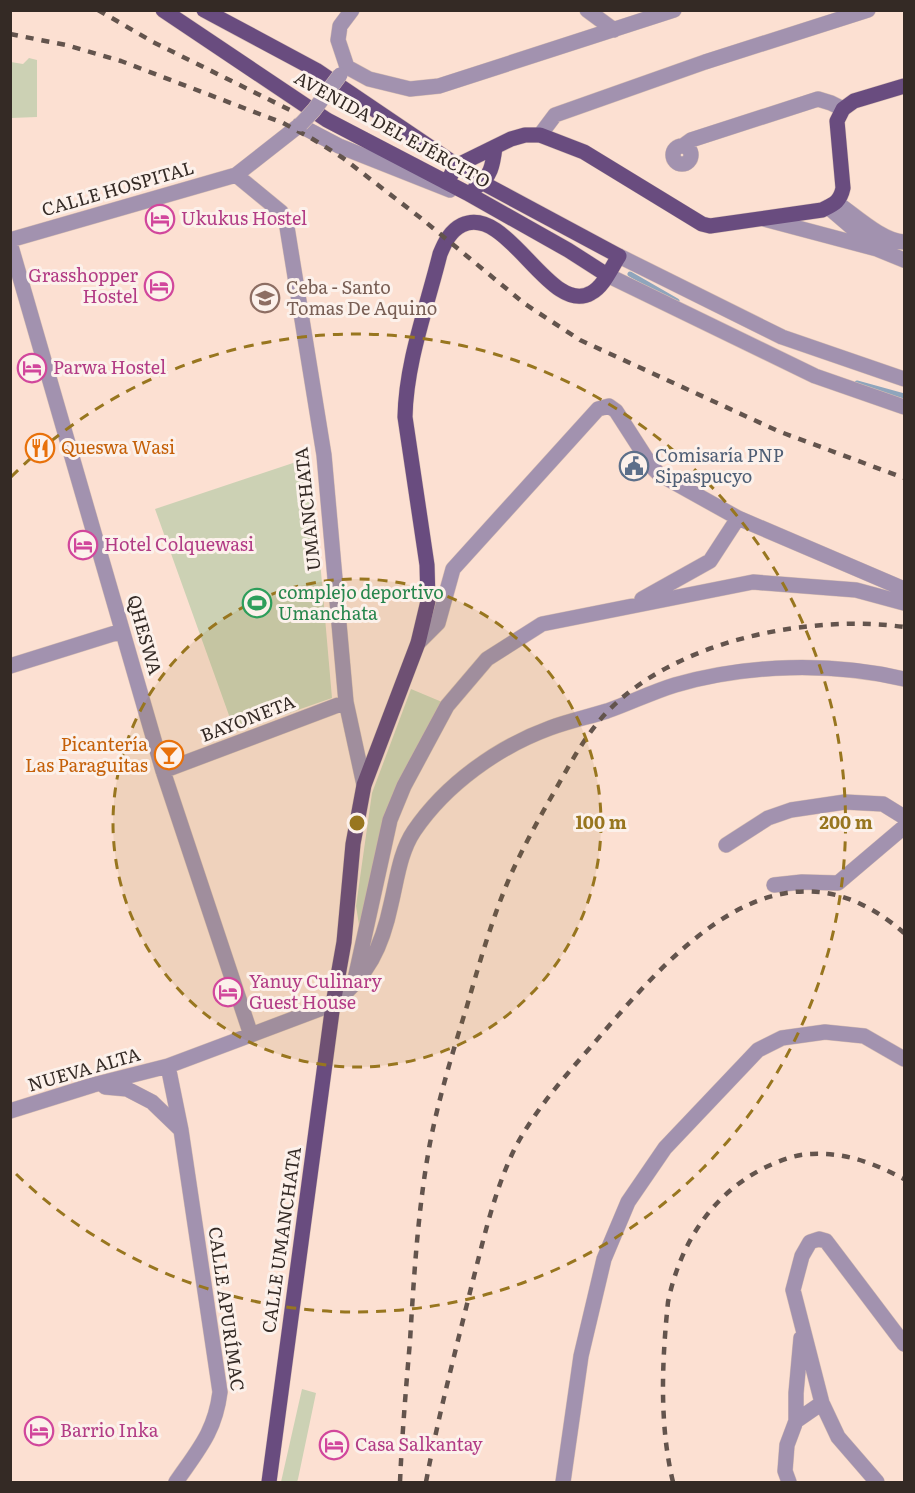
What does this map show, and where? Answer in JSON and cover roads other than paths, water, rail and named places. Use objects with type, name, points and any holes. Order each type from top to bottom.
[{"type":"main road","name":"AVENIDA DEL EJÉRCITO","points":[[163,10],[277,89],[327,120],[467,193],[568,250],[607,275]]},
{"type":"main road","name":"AVENIDA DEL EJÉRCITO","points":[[204,10],[316,70],[483,183],[619,256]]},
{"type":"main road","points":[[447,182],[456,166],[512,139],[525,135],[540,135],[584,152],[702,224],[710,226],[822,210],[832,205],[843,188],[837,121],[843,109],[854,101],[904,86]]},
{"type":"main road","points":[[467,193],[483,183],[493,167],[495,147]]},
{"type":"main road","points":[[364,785],[418,643],[428,600],[428,565],[405,417],[405,397],[446,240],[455,230],[468,223],[490,226],[554,286],[574,297],[590,294],[599,287],[619,256]]},
{"type":"main road","name":"UMANCHATA","points":[[333,1004],[344,942],[353,844],[364,785]]},
{"type":"main road","name":"CALLE UMANCHATA","points":[[268,1482],[333,1004]]},
{"type":"street","points":[[236,175],[300,124],[314,110],[343,71],[338,40],[340,26],[352,10]]},
{"type":"street","points":[[587,10],[614,30]]},
{"type":"street","points":[[343,71],[410,89],[439,86],[674,10]]},
{"type":"street","points":[[540,135],[555,114],[705,62],[868,10]]},
{"type":"street","points":[[684,145],[691,140],[818,99],[843,109]]},
{"type":"street","points":[[300,124],[339,146],[409,172],[446,189],[467,193]]},
{"type":"street","name":"CALLE HOSPITAL","points":[[10,241],[236,175]]},
{"type":"street","name":"UMANCHATA","points":[[236,175],[281,212],[286,221],[324,455],[346,702],[364,785]]},
{"type":"street","points":[[832,205],[895,242],[904,242]]},
{"type":"street","points":[[832,205],[877,249]]},
{"type":"street","points":[[764,219],[877,249],[904,261]]},
{"type":"street","name":"QHESWA","points":[[10,241],[163,771],[251,1035]]},
{"type":"street","points":[[619,256],[782,336],[904,380]]},
{"type":"street","points":[[607,275],[814,376],[904,406]]},
{"type":"street","points":[[418,643],[438,623],[453,569],[598,409],[609,406],[616,411],[655,471],[738,518],[904,589]]},
{"type":"street","points":[[628,606],[710,561],[738,518]]},
{"type":"street","points":[[353,988],[390,820],[404,786],[447,706],[487,659],[542,624],[753,582],[856,590],[904,603]]},
{"type":"street","points":[[10,666],[123,631]]},
{"type":"street","name":"NUEVA ALTA","points":[[10,1111],[93,1085],[168,1066],[333,1004],[353,988],[369,965],[383,936],[397,871],[414,832],[447,792],[478,766],[528,737],[552,727],[608,711],[673,686],[717,676],[770,670],[849,669],[904,679]]},
{"type":"street","name":"BAYONETA","points":[[163,771],[346,702]]},
{"type":"street","points":[[726,845],[768,818],[791,810],[845,802],[883,804],[904,817]]},
{"type":"street","points":[[774,885],[802,882],[838,883],[904,827]]},
{"type":"street","points":[[563,1482],[581,1356],[604,1259],[628,1202],[665,1148],[758,1050],[782,1038],[825,1032],[864,1036],[904,1059]]},
{"type":"street","name":"CALLE APURÍMAC","points":[[168,1066],[181,1130],[220,1392],[218,1412],[211,1431],[176,1482]]},
{"type":"street","points":[[93,1085],[127,1089],[152,1102],[181,1130]]},
{"type":"street","points":[[877,1482],[838,1437],[822,1403],[793,1290],[802,1256],[810,1242],[819,1239],[826,1241],[904,1344]]},
{"type":"street","points":[[789,1482],[785,1471],[787,1445],[796,1421],[796,1393],[803,1326]]},
{"type":"street","points":[[796,1421],[822,1403]]},
{"type":"waterway","points":[[630,274],[677,301]]},
{"type":"waterway","points":[[857,383],[904,396]]},
{"type":"railway","points":[[98,10],[153,42],[292,111]]},
{"type":"railway","points":[[10,34],[66,45],[121,61],[283,123],[343,158],[422,219],[525,304],[580,340],[778,431],[904,478]]},
{"type":"railway","points":[[400,1482],[419,1217],[430,1143],[438,1109],[487,938],[499,905],[525,845],[569,766],[599,721],[637,686],[670,666],[707,650],[787,629],[867,624],[904,627]]},
{"type":"railway","points":[[426,1482],[441,1409],[480,1253],[494,1201],[514,1150],[543,1104],[631,1000],[664,966],[700,935],[737,910],[776,895],[817,892],[860,904],[904,933]]},
{"type":"railway","points":[[673,1482],[665,1438],[663,1392],[668,1302],[681,1260],[690,1241],[713,1207],[728,1192],[764,1168],[788,1158],[806,1154],[848,1157],[882,1168],[904,1179]]},
{"type":"place","name":"Ukukus Hostel","points":[[160,219]]},
{"type":"place","name":"Grasshopper Hostel","points":[[159,286]]},
{"type":"place","name":"Ceba - Santo Tomas De Aquino","points":[[265,298]]},
{"type":"place","name":"Parwa Hostel","points":[[32,368]]},
{"type":"place","name":"Queswa Wasi","points":[[40,448]]},
{"type":"place","name":"Comisaría PNP Sipaspucyo","points":[[634,466]]},
{"type":"place","name":"Hotel Colquewasi","points":[[83,545]]},
{"type":"place","name":"complejo deportivo Umanchata","points":[[257,603]]},
{"type":"place","name":"Picantería Las Paraguitas","points":[[169,755]]},
{"type":"place","name":"Yanuy Culinary Guest House","points":[[228,992]]},
{"type":"place","name":"Barrio Inka","points":[[39,1431]]},
{"type":"place","name":"Casa Salkantay","points":[[334,1445]]}]
